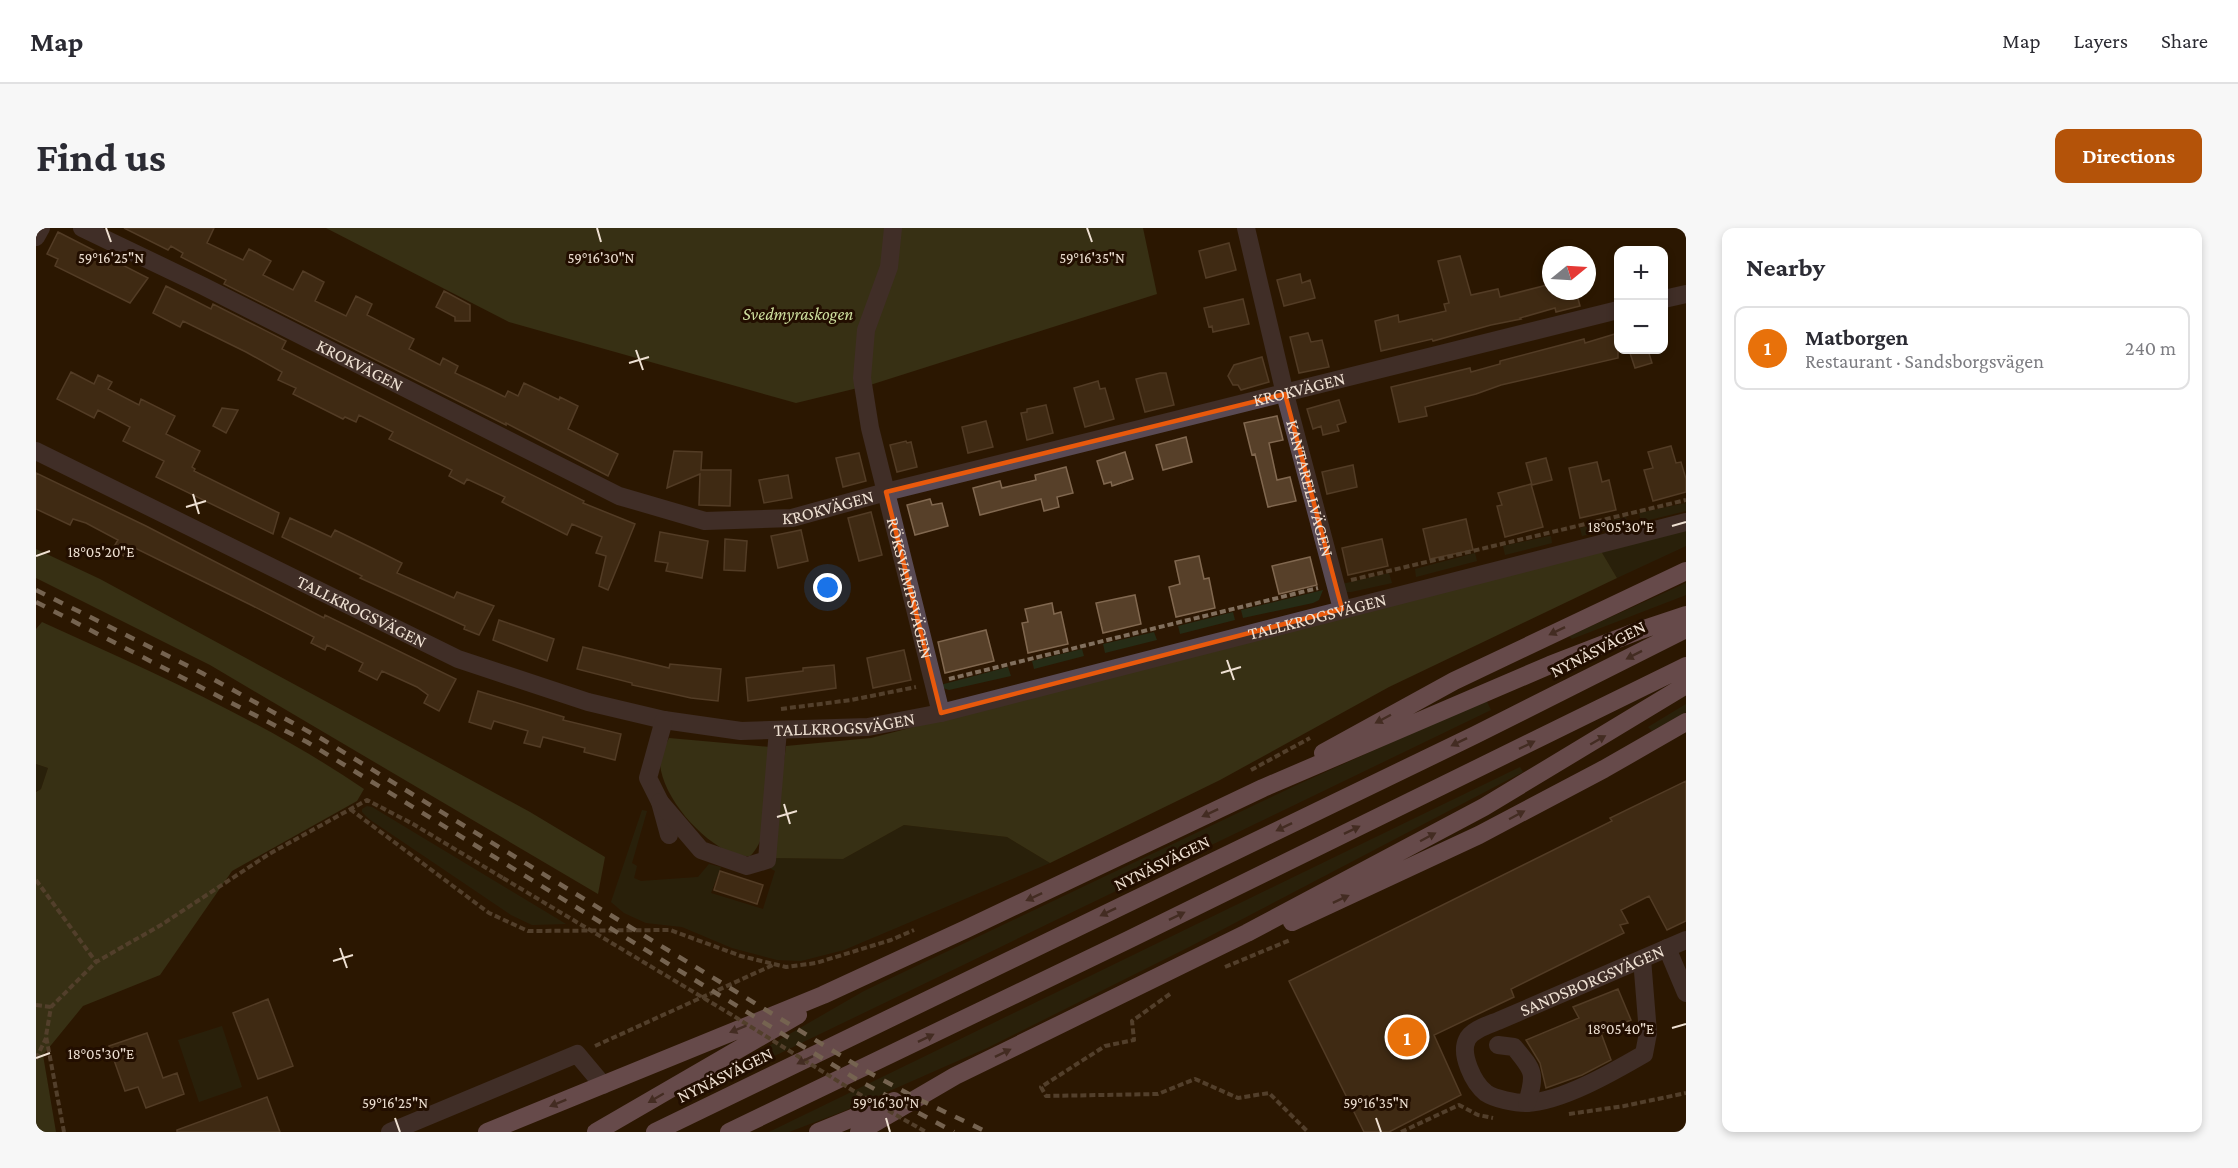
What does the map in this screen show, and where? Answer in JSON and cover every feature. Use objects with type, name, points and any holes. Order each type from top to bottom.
[{"type":"highway","points":[[1263,788],[1361,731],[1454,681],[1686,571]]},
{"type":"highway","points":[[487,1132],[822,995],[1263,788],[1550,665],[1686,615]]},
{"type":"highway","name":"NYNÄSVÄGEN","points":[[655,1132],[1474,735],[1686,629]]},
{"type":"highway","points":[[729,1132],[1128,940],[1686,666]]},
{"type":"highway","points":[[859,1132],[955,1077],[1247,933],[1484,807],[1686,685]]},
{"type":"highway","points":[[1247,933],[1283,926],[1479,835],[1604,769],[1686,722]]},
{"type":"highway","points":[[596,1132],[870,973]]},
{"type":"highway","points":[[818,1132],[955,1077]]},
{"type":"street","points":[[36,237],[41,228]]},
{"type":"street","name":"KROKVÄGEN","points":[[82,228],[225,297],[618,496],[705,521],[792,518],[886,492],[1614,311]]},
{"type":"street","name":"RÖKSVAMPSVÄGEN","points":[[893,228],[889,267],[866,330],[862,378],[870,429],[940,713]]},
{"type":"street","name":"KANTARELLVÄGEN","points":[[1246,228],[1285,394],[1342,609]]},
{"type":"street","points":[[1668,298],[1686,294]]},
{"type":"street","name":"TALLKROGSVÄGEN","points":[[36,451],[458,659],[588,702],[664,720],[741,731],[868,727],[940,713],[1686,522]]},
{"type":"street","points":[[664,720],[648,778],[660,802],[669,835]]},
{"type":"street","points":[[660,802],[701,850],[747,866],[767,860],[778,730]]},
{"type":"street","name":"SANDSBORGSVÄGEN","points":[[1527,1103],[1505,1100],[1486,1093],[1472,1075],[1464,1055],[1467,1038],[1477,1030],[1686,940]]},
{"type":"street","points":[[1667,948],[1686,993]]},
{"type":"street","points":[[1498,1045],[1514,1047],[1531,1070],[1533,1082],[1527,1103],[1574,1090],[1611,1073],[1644,1054],[1648,1034],[1642,959]]},
{"type":"street","points":[[390,1132],[577,1054],[603,1085]]},
{"type":"path","points":[[771,710],[851,700],[933,683],[1686,500]]},
{"type":"path","points":[[1245,774],[1317,735]]},
{"type":"path","points":[[36,1059],[46,1036],[51,1007],[96,962],[161,926],[269,855],[367,800],[503,878],[852,1090],[926,1132]]},
{"type":"path","points":[[350,809],[489,913],[528,931],[670,930],[741,956],[786,968],[816,963],[891,940],[924,926]]},
{"type":"path","points":[[36,880],[96,962]]},
{"type":"path","points":[[577,1054],[774,964]]},
{"type":"path","points":[[1171,993],[1132,1021],[1134,1040],[1105,1046],[1041,1087],[1046,1096],[1158,1094],[1195,1079],[1238,1098],[1269,1093],[1308,1132]]},
{"type":"path","points":[[36,1005],[51,1007]]},
{"type":"path","points":[[46,1036],[64,1132]]},
{"type":"highlighted area","points":[[1285,394],[1342,609],[941,713],[886,492]]},
{"type":"green space","name":"Svedmyraskogen","points":[[326,228],[1143,228],[1157,294],[870,385],[796,403],[509,322]]},
{"type":"green space","points":[[1686,503],[1686,511],[1641,522],[1639,513]]},
{"type":"green space","points":[[1626,517],[1628,525],[1582,536],[1580,528]]},
{"type":"green space","points":[[1686,531],[1686,546],[1617,578],[1601,551]]},
{"type":"green space","points":[[1551,536],[1552,543],[1505,555],[1503,546]]},
{"type":"green space","points":[[36,549],[100,579],[530,812],[605,857],[598,894],[210,665],[36,578]]},
{"type":"green space","points":[[1601,551],[1617,578],[1389,687],[1220,780],[1050,863],[1007,837],[904,825],[843,859],[771,858],[786,746],[871,738]]},
{"type":"green space","points":[[1475,553],[1477,561],[1416,577],[1415,569]]},
{"type":"green space","points":[[1389,573],[1392,583],[1351,592],[1345,592],[1342,584]]},
{"type":"green space","points":[[1686,583],[1686,595],[1572,639],[1569,636]]},
{"type":"green space","points":[[1323,590],[1319,600],[1313,603],[1243,618],[1241,610]]},
{"type":"green space","points":[[1233,612],[1235,620],[1180,634],[1178,626]]},
{"type":"green space","points":[[42,622],[247,719],[326,764],[364,789],[357,801],[232,871],[160,975],[83,1006],[43,1055],[56,1132],[36,1132],[36,792],[41,789],[48,768],[36,764],[36,629]]},
{"type":"green space","points":[[1154,632],[1157,640],[1105,653],[1103,644]]},
{"type":"green space","points":[[1082,649],[1084,656],[1034,669],[1032,661]]},
{"type":"green space","points":[[1008,667],[1011,676],[949,690],[940,685]]},
{"type":"green space","points":[[1486,700],[1491,710],[733,1076],[729,1069],[864,991],[1299,784]]},
{"type":"green space","points":[[1686,704],[1686,712],[1652,731],[1648,727]]},
{"type":"green space","points":[[669,738],[770,747],[766,820],[763,834],[750,856],[736,855],[719,847],[696,828],[676,804],[668,790],[660,764]]},
{"type":"green space","points":[[36,764],[48,768],[41,789],[36,791]]},
{"type":"green space","points":[[1520,767],[1523,772],[1189,947],[987,1048],[844,1111],[789,1132],[769,1132]]},
{"type":"green space","points":[[367,806],[566,924],[532,925],[511,915],[369,819],[362,812],[362,809]]},
{"type":"green space","points":[[642,810],[647,811],[632,863],[637,866],[634,878],[641,881],[698,877],[709,864],[721,867],[711,893],[763,909],[775,871],[768,867],[771,858],[843,859],[904,825],[1007,837],[1050,863],[844,950],[801,961],[777,960],[732,948],[682,927],[646,923],[624,913],[611,902]]},
{"type":"green space","points":[[222,1026],[242,1087],[199,1102],[178,1040]]},
{"type":"building","points":[[124,228],[214,228],[207,243],[243,260],[249,249],[271,261],[263,275],[293,290],[303,271],[324,282],[315,301],[346,316],[356,296],[372,304],[367,315],[414,339],[409,349],[440,365],[443,358],[458,366],[455,373],[505,397],[508,391],[518,396],[524,383],[559,400],[560,397],[578,406],[568,429],[618,454],[608,476],[224,284],[226,280],[181,257],[183,253],[171,246],[168,250]]},
{"type":"building","points":[[58,232],[148,278],[130,303],[55,266],[58,259],[47,254]]},
{"type":"building","points":[[1229,243],[1236,270],[1206,278],[1199,251]]},
{"type":"building","points":[[1460,256],[1471,295],[1498,289],[1500,297],[1542,286],[1542,300],[1578,300],[1580,306],[1556,312],[1555,308],[1433,341],[1432,339],[1381,351],[1375,321],[1398,315],[1399,322],[1446,311],[1444,304],[1449,303],[1438,261]]},
{"type":"building","points":[[1300,274],[1302,283],[1310,280],[1315,298],[1284,306],[1277,280]]},
{"type":"building","points":[[166,286],[211,309],[213,304],[286,341],[282,349],[584,501],[583,503],[635,524],[608,590],[599,586],[606,556],[596,553],[602,537],[572,524],[567,535],[502,502],[505,497],[467,479],[464,484],[449,476],[452,470],[389,439],[393,432],[359,415],[356,422],[345,417],[343,419],[293,394],[296,388],[278,380],[282,372],[183,321],[180,327],[153,313]]},
{"type":"building","points":[[444,291],[470,305],[470,321],[455,321],[455,317],[436,307]]},
{"type":"building","points":[[1243,299],[1249,324],[1213,332],[1212,326],[1209,327],[1204,308]]},
{"type":"building","points":[[1308,333],[1311,342],[1322,340],[1329,367],[1299,373],[1290,337]]},
{"type":"building","points":[[1614,334],[1614,354],[1618,354],[1618,358],[1501,385],[1425,407],[1427,416],[1399,422],[1391,387],[1470,368],[1471,372],[1500,364],[1500,361],[1584,339],[1585,343]]},
{"type":"building","points":[[1630,354],[1649,354],[1652,363],[1635,368]]},
{"type":"building","points":[[1262,357],[1269,382],[1241,390],[1238,385],[1233,385],[1228,376],[1234,365]]},
{"type":"building","points":[[71,372],[94,384],[98,375],[112,382],[108,389],[139,405],[141,399],[175,416],[166,434],[200,451],[192,467],[194,471],[279,513],[273,534],[156,477],[164,461],[123,441],[130,427],[98,410],[94,418],[57,399]]},
{"type":"building","points":[[1166,373],[1174,405],[1145,412],[1136,379]]},
{"type":"building","points":[[1098,381],[1100,389],[1105,388],[1114,419],[1085,427],[1074,388]]},
{"type":"building","points":[[1339,400],[1346,422],[1337,425],[1339,431],[1323,435],[1321,426],[1313,429],[1307,409]]},
{"type":"building","points":[[1046,405],[1053,433],[1027,440],[1021,413],[1027,412],[1027,409]]},
{"type":"building","points":[[222,408],[238,410],[226,433],[213,426]]},
{"type":"building","points":[[1277,416],[1283,440],[1269,443],[1277,480],[1290,477],[1296,501],[1268,507],[1255,454],[1252,455],[1244,423]]},
{"type":"building","points":[[986,421],[993,447],[968,453],[962,427]]},
{"type":"building","points":[[1186,437],[1192,462],[1163,470],[1156,445]]},
{"type":"building","points":[[911,442],[917,467],[897,472],[890,445]]},
{"type":"building","points":[[1671,446],[1676,463],[1681,462],[1686,479],[1686,492],[1653,501],[1644,470],[1653,468],[1648,452]]},
{"type":"building","points":[[674,451],[702,452],[701,470],[731,470],[730,506],[699,505],[700,474],[667,488]]},
{"type":"building","points":[[1125,452],[1133,479],[1112,486],[1111,482],[1104,484],[1097,461]]},
{"type":"building","points":[[859,453],[866,481],[843,487],[836,458]]},
{"type":"building","points":[[1546,458],[1552,480],[1532,485],[1526,463]]},
{"type":"building","points":[[1597,462],[1602,482],[1609,480],[1616,510],[1580,518],[1569,468]]},
{"type":"building","points":[[1353,465],[1357,487],[1327,494],[1322,472]]},
{"type":"building","points":[[1066,467],[1073,493],[1057,497],[1059,507],[1044,511],[1041,499],[980,515],[973,488],[1000,481],[1002,488],[1036,480],[1035,475]]},
{"type":"building","points":[[36,473],[146,526],[324,618],[325,615],[456,679],[439,711],[424,703],[428,695],[417,687],[382,671],[377,680],[359,671],[363,663],[327,645],[325,650],[311,643],[314,637],[251,605],[135,548],[130,559],[112,550],[118,540],[86,523],[73,519],[70,525],[36,509]]},
{"type":"building","points":[[788,475],[792,498],[764,503],[759,480]]},
{"type":"building","points":[[1531,484],[1543,527],[1505,537],[1497,506],[1502,505],[1498,493]]},
{"type":"building","points":[[930,499],[932,505],[942,503],[948,526],[915,535],[907,505]]},
{"type":"building","points":[[871,512],[882,555],[859,561],[848,518]]},
{"type":"building","points":[[290,518],[331,537],[335,530],[374,549],[402,563],[397,573],[454,598],[457,592],[494,606],[479,635],[464,629],[465,626],[360,578],[362,576],[282,537]]},
{"type":"building","points":[[1466,519],[1473,550],[1430,559],[1423,529]]},
{"type":"building","points":[[801,530],[808,561],[778,568],[771,536]]},
{"type":"building","points":[[660,532],[708,541],[702,578],[666,571],[668,563],[655,561]]},
{"type":"building","points":[[725,539],[747,541],[745,571],[724,570]]},
{"type":"building","points":[[1382,539],[1388,566],[1348,575],[1342,548]]},
{"type":"building","points":[[1199,556],[1204,579],[1209,578],[1215,608],[1176,617],[1169,587],[1180,584],[1175,561]]},
{"type":"building","points":[[1310,557],[1317,585],[1279,594],[1272,566]]},
{"type":"building","points":[[1135,595],[1141,624],[1103,633],[1096,603]]},
{"type":"building","points":[[1052,603],[1054,614],[1061,612],[1068,644],[1028,653],[1022,623],[1028,622],[1025,609]]},
{"type":"building","points":[[499,620],[554,639],[547,661],[493,640]]},
{"type":"building","points":[[986,630],[994,661],[945,673],[938,642]]},
{"type":"building","points":[[583,647],[669,668],[670,664],[721,669],[718,701],[691,698],[632,685],[632,683],[577,669]]},
{"type":"building","points":[[904,650],[911,680],[873,688],[867,658]]},
{"type":"building","points":[[834,665],[836,688],[748,701],[746,678]]},
{"type":"building","points":[[478,691],[564,717],[563,720],[621,734],[615,760],[584,752],[585,748],[543,737],[540,747],[524,743],[528,731],[494,721],[491,729],[469,722]]},
{"type":"building","points":[[1686,781],[1686,921],[1667,930],[1649,896],[1621,910],[1628,923],[1620,925],[1624,933],[1511,989],[1514,997],[1434,1035],[1461,1095],[1389,1132],[1364,1132],[1289,981],[1612,821],[1610,818]]},
{"type":"building","points":[[720,871],[763,885],[757,904],[714,890]]},
{"type":"building","points":[[1618,989],[1631,1020],[1601,1033],[1611,1060],[1582,1075],[1546,1088],[1540,1063],[1526,1040],[1579,1018],[1573,1007]]},
{"type":"building","points":[[268,999],[293,1066],[258,1079],[233,1013]]},
{"type":"building","points":[[147,1033],[163,1078],[177,1073],[184,1094],[146,1108],[138,1087],[125,1091],[109,1046]]},
{"type":"building","points":[[267,1097],[280,1132],[177,1132],[177,1130]]},
{"type":"railway","points":[[36,590],[202,673],[322,739],[866,1071],[987,1132]]},
{"type":"railway","points":[[36,602],[307,742],[856,1079],[954,1132]]},
{"type":"place","name":"Matborgen","points":[[1407,1037]]}]
